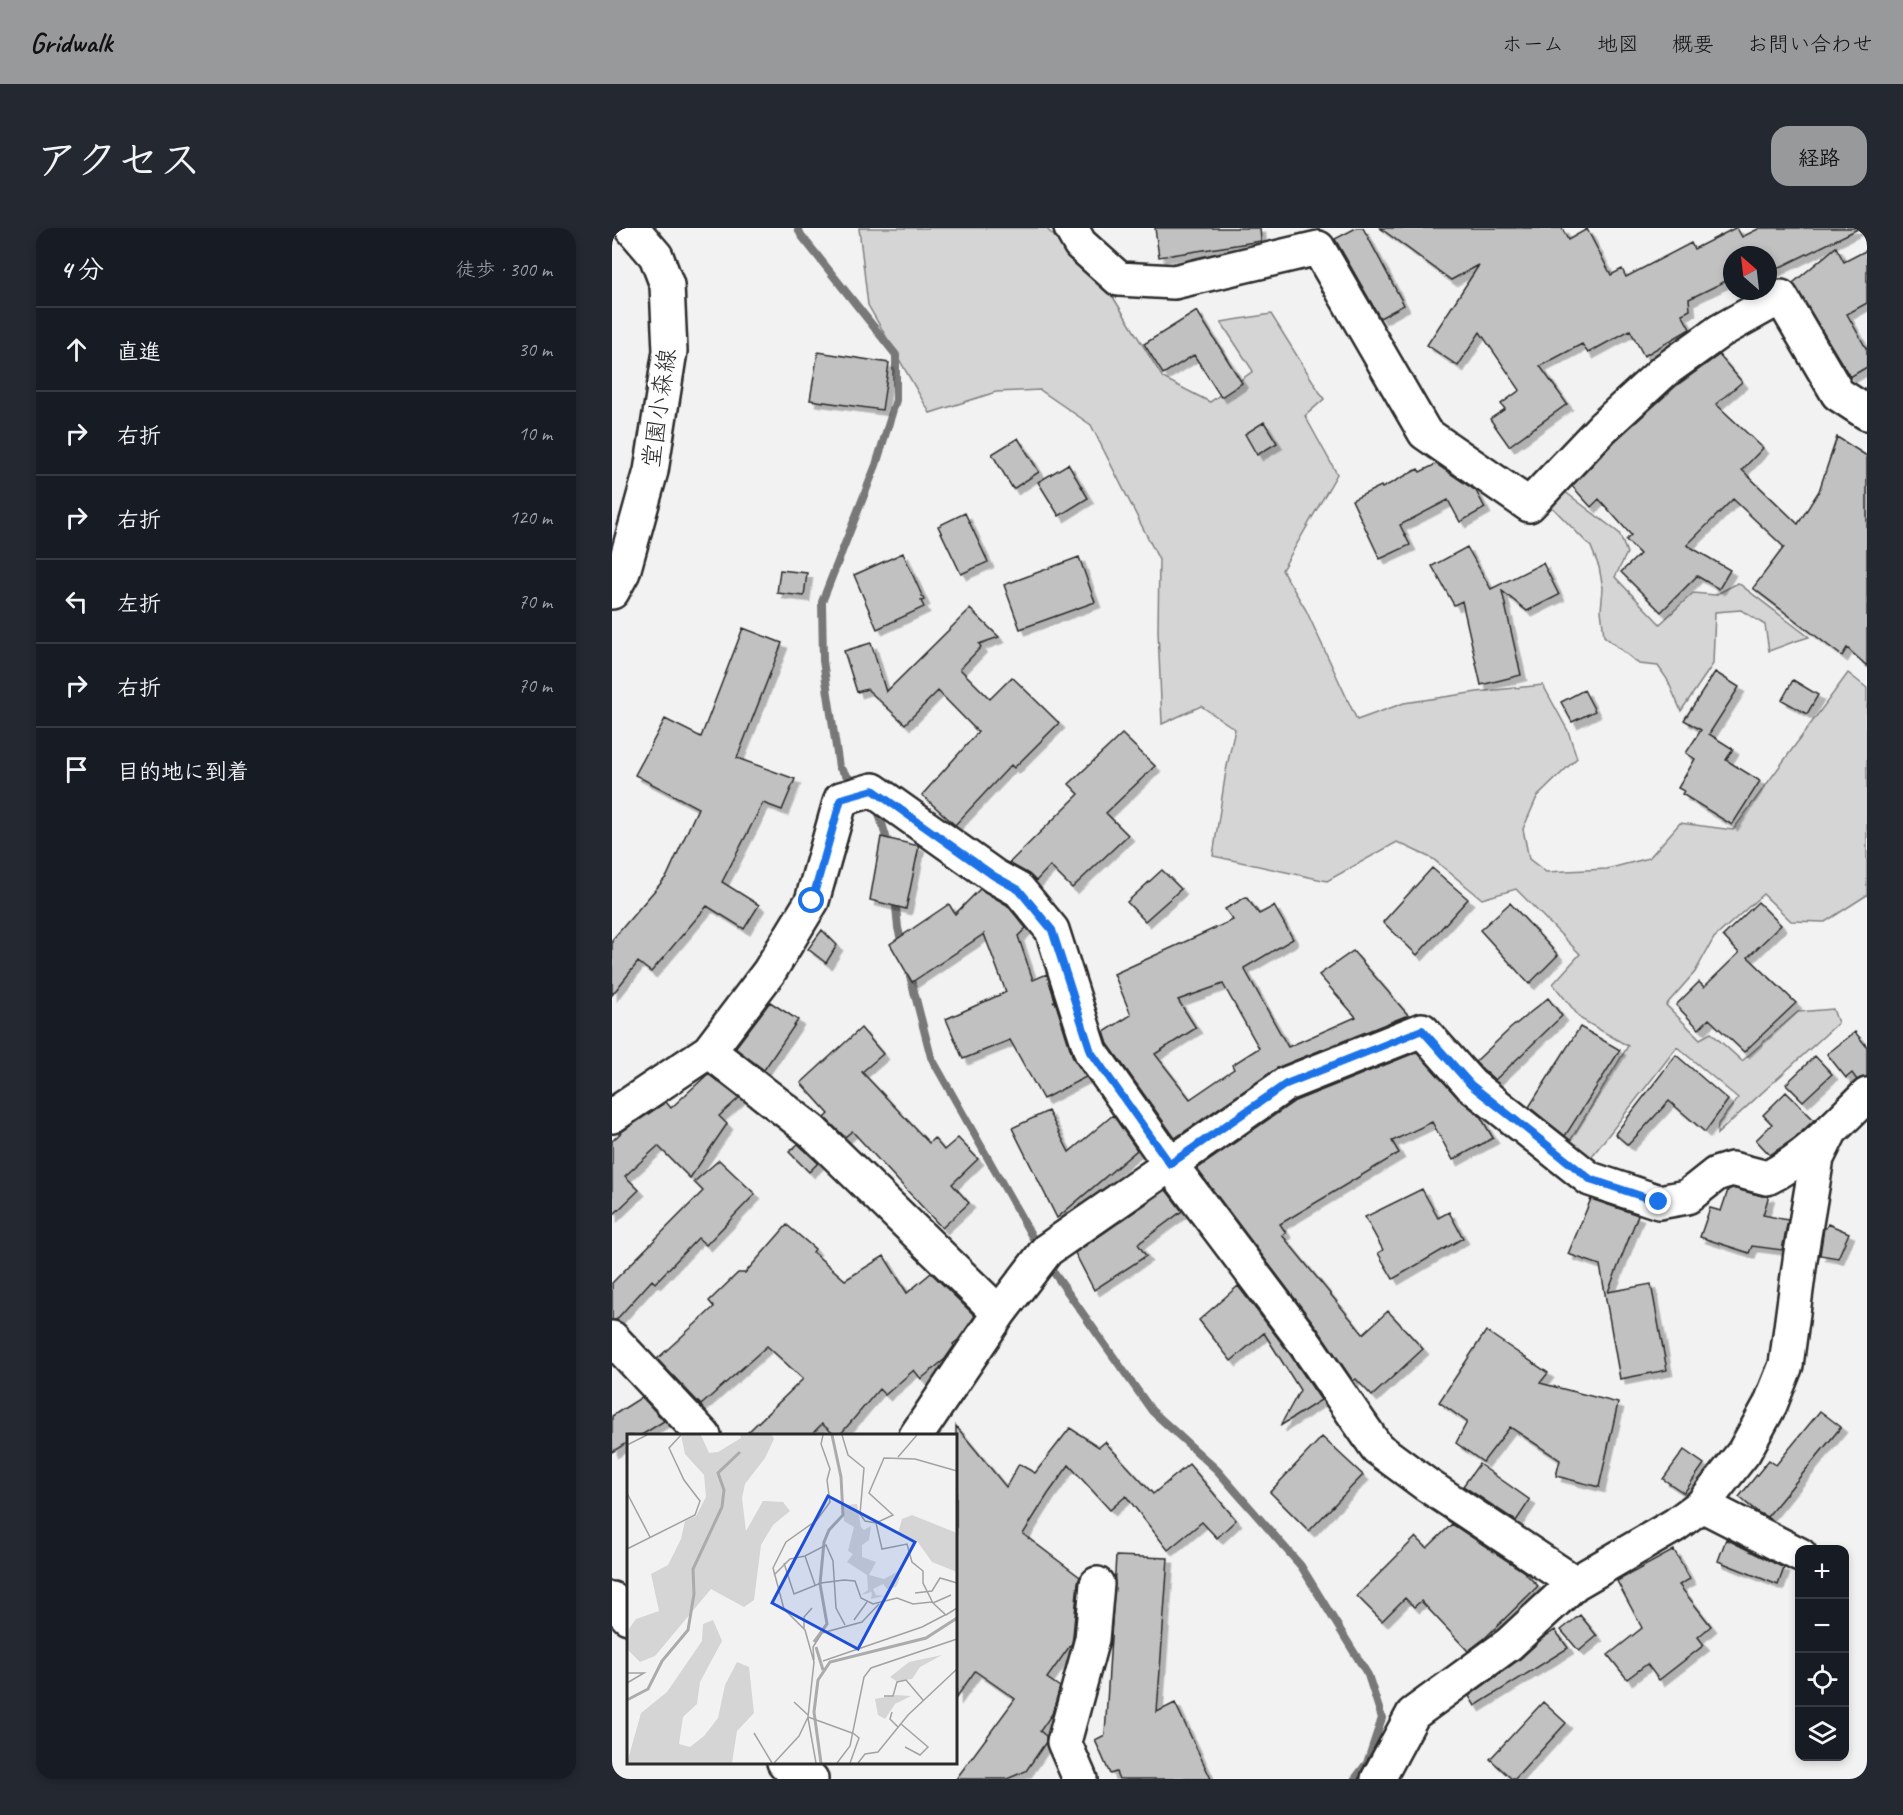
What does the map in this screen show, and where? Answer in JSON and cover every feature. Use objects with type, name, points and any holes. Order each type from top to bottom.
[{"type":"street","name":"堂園小森線","points":[[612,592],[623,572],[651,471],[670,351],[667,285],[656,256],[632,228]]},
{"type":"street","points":[[1071,228],[1080,244],[1119,279],[1174,282],[1321,238],[1425,433],[1529,504],[1602,428],[1664,371],[1720,331],[1781,297],[1838,394],[1867,413]]},
{"type":"street","points":[[612,1116],[708,1051],[769,972],[812,901],[841,799],[873,790],[994,876],[1019,890],[1052,930],[1091,1052],[1170,1164],[1296,1330],[1377,1448],[1426,1485],[1575,1583]]},
{"type":"street","points":[[917,1434],[999,1313],[1047,1250],[1286,1084],[1422,1030],[1471,1085],[1590,1179],[1659,1202],[1687,1197],[1716,1174],[1732,1168],[1767,1178],[1785,1169],[1800,1158],[1867,1095]]},
{"type":"street","points":[[708,1051],[812,1131],[999,1313]]},
{"type":"street","points":[[1378,1779],[1413,1714],[1509,1644],[1575,1583],[1675,1525],[1702,1505],[1744,1452],[1770,1405],[1786,1365],[1817,1158],[1831,1130]]},
{"type":"street","points":[[612,1338],[702,1434]]},
{"type":"street","points":[[1702,1505],[1795,1552]]},
{"type":"street","points":[[1080,1779],[1064,1742],[1092,1639],[1097,1584]]},
{"type":"street","points":[[612,1599],[627,1616]]},
{"type":"street","points":[[786,1764],[811,1779]]},
{"type":"shaded area","points":[[859,228],[1046,228],[1113,297],[1163,378],[1210,402],[1253,371],[1221,322],[1271,314],[1324,399],[1305,416],[1337,474],[1282,570],[1306,610],[1357,720],[1404,703],[1543,685],[1568,731],[1577,758],[1537,797],[1523,829],[1529,859],[1546,872],[1607,869],[1649,858],[1680,823],[1733,830],[1848,673],[1867,688],[1867,895],[1825,922],[1791,921],[1763,894],[1714,938],[1695,972],[1666,1005],[1700,1039],[1711,1033],[1742,1061],[1798,1012],[1833,1009],[1838,1023],[1717,1134],[1718,1124],[1738,1098],[1677,1047],[1589,1160],[1567,1146],[1628,1046],[1581,1019],[1553,984],[1580,954],[1516,889],[1482,899],[1433,859],[1397,842],[1327,881],[1213,856],[1235,729],[1201,706],[1162,724],[1158,631],[1159,560],[1091,425],[1040,390],[996,392],[930,413],[868,305]]},
{"type":"shaded area","points":[[1564,491],[1619,533],[1627,553],[1615,577],[1660,624],[1693,593],[1715,595],[1738,583],[1809,637],[1769,651],[1765,625],[1741,610],[1715,612],[1713,664],[1681,711],[1667,679],[1658,666],[1639,664],[1604,636],[1601,610],[1603,588],[1599,567],[1591,547],[1552,507]]},
{"type":"building","points":[[1155,228],[1260,228],[1261,241],[1159,257]]},
{"type":"building","points":[[1356,228],[1363,228],[1404,305],[1380,318],[1335,239]]},
{"type":"building","points":[[1380,228],[1562,228],[1568,240],[1587,229],[1611,275],[1622,269],[1626,277],[1691,243],[1694,249],[1735,228],[1742,237],[1760,228],[1860,228],[1777,269],[1777,246],[1723,246],[1723,282],[1689,299],[1690,310],[1682,314],[1690,329],[1644,356],[1630,330],[1588,353],[1582,344],[1540,366],[1567,404],[1509,446],[1490,419],[1505,409],[1501,404],[1520,390],[1480,332],[1458,366],[1427,345],[1479,265],[1451,280]]},
{"type":"building","points":[[1836,247],[1844,262],[1867,250],[1867,303],[1847,314],[1867,350],[1867,367],[1850,377],[1793,283]]},
{"type":"building","points":[[1197,311],[1242,383],[1221,397],[1194,355],[1163,374],[1144,344]]},
{"type":"building","points":[[818,352],[889,363],[882,410],[810,400]]},
{"type":"building","points":[[1719,355],[1742,382],[1716,404],[1763,448],[1742,470],[1798,524],[1819,491],[1837,437],[1867,456],[1867,666],[1847,648],[1842,656],[1753,588],[1784,547],[1733,499],[1687,545],[1730,570],[1719,589],[1697,576],[1661,612],[1621,572],[1640,554],[1626,540],[1631,535],[1599,499],[1591,507],[1572,486],[1615,441],[1676,386]]},
{"type":"building","points":[[1264,422],[1277,443],[1257,455],[1245,434]]},
{"type":"building","points":[[1018,438],[1039,472],[1013,489],[992,454]]},
{"type":"building","points":[[1068,464],[1088,498],[1059,516],[1038,482]]},
{"type":"building","points":[[1436,464],[1476,491],[1485,508],[1460,522],[1448,500],[1400,525],[1410,545],[1380,559],[1352,500],[1381,486],[1382,488],[1418,469],[1420,472]]},
{"type":"building","points":[[965,513],[988,562],[961,574],[938,526]]},
{"type":"building","points":[[1467,547],[1491,589],[1543,563],[1559,595],[1527,611],[1502,591],[1521,675],[1481,685],[1462,601],[1454,605],[1432,566]]},
{"type":"building","points":[[903,553],[924,600],[921,601],[924,607],[877,629],[854,575]]},
{"type":"building","points":[[1079,557],[1095,602],[1020,629],[1004,585]]},
{"type":"building","points":[[780,570],[807,573],[804,596],[777,593]]},
{"type":"building","points":[[970,609],[999,637],[979,644],[981,647],[960,669],[990,699],[1012,677],[1059,723],[1014,768],[1011,765],[955,825],[922,795],[978,732],[938,691],[905,724],[867,689],[857,692],[844,651],[871,643],[886,692]]},
{"type":"building","points":[[743,628],[782,643],[737,758],[795,779],[782,810],[763,803],[722,882],[759,905],[744,929],[707,906],[651,972],[638,962],[612,995],[612,940],[667,876],[698,808],[635,775],[665,719],[701,737]]},
{"type":"building","points":[[1715,672],[1739,687],[1709,734],[1733,749],[1726,760],[1760,781],[1732,825],[1682,794],[1684,791],[1678,788],[1695,759],[1686,753],[1701,730],[1684,720]]},
{"type":"building","points":[[1793,680],[1818,695],[1807,714],[1782,700]]},
{"type":"building","points":[[1584,690],[1595,711],[1572,722],[1561,702]]},
{"type":"building","points":[[1122,734],[1155,766],[1106,813],[1128,835],[1072,888],[1050,866],[1036,881],[1029,874],[1009,863],[1079,794],[1069,784]]},
{"type":"building","points":[[881,837],[919,846],[906,909],[870,900]]},
{"type":"building","points":[[1432,868],[1468,899],[1417,955],[1383,922]]},
{"type":"building","points":[[1162,870],[1181,889],[1145,921],[1127,902]]},
{"type":"building","points":[[980,889],[1007,905],[1026,928],[1018,936],[1033,980],[1047,974],[1055,1000],[1053,1002],[1055,1001],[1073,1058],[1086,1077],[1043,1099],[1010,1040],[963,1059],[946,1019],[1006,992],[984,934],[912,982],[890,944],[949,904],[955,914]]},
{"type":"building","points":[[1246,897],[1259,914],[1274,906],[1293,939],[1244,968],[1288,1047],[1356,1017],[1319,975],[1353,951],[1408,1015],[1279,1067],[1175,1138],[1108,1044],[1104,1032],[1131,1015],[1114,974],[1233,920],[1225,909]],"holes":[[[1223,984],[1259,1048],[1232,1065],[1234,1069],[1190,1099],[1155,1054],[1196,1028],[1178,1000]]]},
{"type":"building","points":[[1758,902],[1781,925],[1748,957],[1796,1003],[1744,1052],[1709,1019],[1699,1029],[1676,1005],[1699,982],[1704,987],[1739,953],[1723,936]]},
{"type":"building","points":[[1510,903],[1558,955],[1529,984],[1480,930]]},
{"type":"building","points":[[822,930],[837,945],[826,963],[808,949]]},
{"type":"building","points":[[1548,998],[1562,1016],[1495,1080],[1475,1062],[1511,1028]]},
{"type":"building","points":[[770,1002],[798,1020],[764,1070],[735,1048]]},
{"type":"building","points":[[1580,1027],[1620,1050],[1565,1136],[1529,1107]]},
{"type":"building","points":[[861,1028],[883,1054],[862,1072],[929,1143],[934,1138],[944,1150],[958,1138],[978,1159],[952,1184],[969,1203],[942,1228],[852,1131],[845,1137],[825,1118],[829,1114],[801,1083]]},
{"type":"building","points":[[1855,1032],[1867,1047],[1867,1077],[1857,1080],[1852,1073],[1846,1078],[1827,1054]]},
{"type":"building","points":[[1417,1052],[1457,1097],[1480,1116],[1493,1138],[1453,1160],[1432,1122],[1392,1141],[1399,1153],[1280,1224],[1286,1233],[1282,1235],[1363,1334],[1388,1311],[1423,1349],[1372,1396],[1356,1379],[1353,1381],[1317,1328],[1197,1169],[1295,1101]]},
{"type":"building","points":[[1676,1055],[1728,1100],[1705,1132],[1669,1101],[1628,1145],[1615,1134]]},
{"type":"building","points":[[1815,1056],[1832,1074],[1803,1101],[1786,1084]]},
{"type":"building","points":[[708,1074],[739,1098],[719,1116],[727,1124],[690,1178],[658,1146],[625,1176],[639,1190],[612,1216],[612,1141],[666,1102],[671,1108]]},
{"type":"building","points":[[1786,1092],[1814,1120],[1796,1137],[1770,1155],[1756,1140],[1772,1124],[1763,1115]]},
{"type":"building","points":[[1048,1111],[1069,1152],[1113,1115],[1137,1150],[1057,1218],[1012,1128]]},
{"type":"building","points":[[798,1144],[818,1163],[809,1172],[789,1152]]},
{"type":"building","points":[[719,1160],[755,1194],[706,1245],[698,1238],[655,1283],[652,1280],[616,1320],[612,1320],[612,1283],[703,1191],[694,1182]]},
{"type":"building","points":[[1732,1188],[1762,1196],[1769,1195],[1763,1215],[1788,1220],[1782,1250],[1752,1246],[1749,1253],[1700,1237],[1710,1208],[1721,1211],[1728,1190]]},
{"type":"building","points":[[1422,1189],[1438,1218],[1449,1212],[1463,1238],[1393,1279],[1378,1253],[1383,1250],[1365,1217]]},
{"type":"building","points":[[1166,1190],[1182,1211],[1138,1244],[1146,1256],[1094,1290],[1075,1253]]},
{"type":"building","points":[[1591,1199],[1638,1215],[1608,1292],[1651,1284],[1667,1370],[1620,1379],[1600,1265],[1568,1254]]},
{"type":"building","points":[[1828,1224],[1849,1233],[1838,1258],[1820,1255],[1824,1228]]},
{"type":"building","points":[[787,1225],[815,1249],[813,1252],[845,1280],[884,1256],[907,1293],[931,1273],[975,1316],[953,1344],[954,1346],[945,1359],[921,1379],[914,1370],[885,1395],[879,1389],[841,1434],[834,1434],[822,1424],[812,1434],[746,1434],[803,1379],[767,1346],[701,1405],[657,1359],[714,1307],[709,1301],[738,1273],[745,1273]]},
{"type":"building","points":[[1238,1286],[1287,1350],[1321,1400],[1280,1426],[1300,1390],[1264,1333],[1231,1361],[1199,1320]]},
{"type":"building","points":[[1486,1331],[1548,1373],[1540,1383],[1618,1403],[1599,1487],[1556,1476],[1560,1460],[1510,1427],[1483,1462],[1456,1443],[1467,1422],[1439,1402]]},
{"type":"building","points":[[642,1397],[664,1421],[643,1434],[627,1434],[627,1443],[612,1452],[612,1416]]},
{"type":"building","points":[[1820,1411],[1841,1427],[1767,1517],[1759,1513],[1739,1497],[1769,1460],[1776,1465]]},
{"type":"building","points":[[956,1426],[1006,1487],[1019,1464],[1035,1473],[1070,1428],[1099,1447],[1105,1442],[1153,1494],[1189,1464],[1236,1520],[1217,1538],[1202,1522],[1168,1550],[1126,1496],[1110,1510],[1069,1465],[1023,1534],[1080,1577],[1072,1643],[1047,1678],[1060,1687],[1052,1714],[1040,1731],[1046,1736],[1046,1742],[1026,1771],[1007,1779],[956,1779],[1015,1699],[975,1671],[957,1697]]},
{"type":"building","points":[[1322,1437],[1363,1475],[1309,1531],[1270,1492]]},
{"type":"building","points":[[1684,1450],[1704,1464],[1684,1493],[1663,1479]]},
{"type":"building","points":[[1479,1464],[1530,1500],[1516,1521],[1463,1486]]},
{"type":"building","points":[[1452,1524],[1523,1571],[1538,1586],[1485,1638],[1468,1651],[1421,1601],[1414,1607],[1405,1598],[1382,1621],[1357,1596],[1416,1537],[1427,1548]]},
{"type":"building","points":[[1726,1539],[1784,1568],[1778,1585],[1718,1561]]},
{"type":"building","points":[[1674,1550],[1690,1579],[1679,1585],[1711,1626],[1698,1637],[1704,1645],[1659,1680],[1647,1664],[1627,1679],[1608,1655],[1642,1628],[1617,1581]]},
{"type":"building","points":[[1116,1556],[1168,1558],[1157,1712],[1175,1703],[1211,1779],[1119,1779],[1116,1772],[1110,1774],[1095,1740],[1105,1735]]},
{"type":"building","points":[[1580,1615],[1597,1636],[1579,1651],[1561,1630]]},
{"type":"building","points":[[1555,1630],[1568,1648],[1475,1706],[1469,1696]]},
{"type":"building","points":[[1543,1702],[1566,1723],[1515,1779],[1512,1779],[1490,1759]]},
{"type":"waterway","points":[[798,228],[801,235],[896,355],[896,400],[876,465],[822,602],[823,661],[839,767],[858,788]]},
{"type":"waterway","points":[[874,806],[878,810],[889,847]]},
{"type":"waterway","points":[[895,896],[898,928],[903,948]]},
{"type":"waterway","points":[[909,972],[931,1057],[1039,1249]]},
{"type":"waterway","points":[[1047,1263],[1152,1411],[1217,1470],[1301,1566],[1368,1675],[1382,1718],[1367,1763],[1355,1779]]},
{"type":"route","points":[[812,901],[841,799],[873,790],[994,876],[1019,890],[1052,930],[1091,1052],[1170,1164],[1286,1084],[1422,1030],[1471,1085],[1590,1179],[1659,1202]]}]
